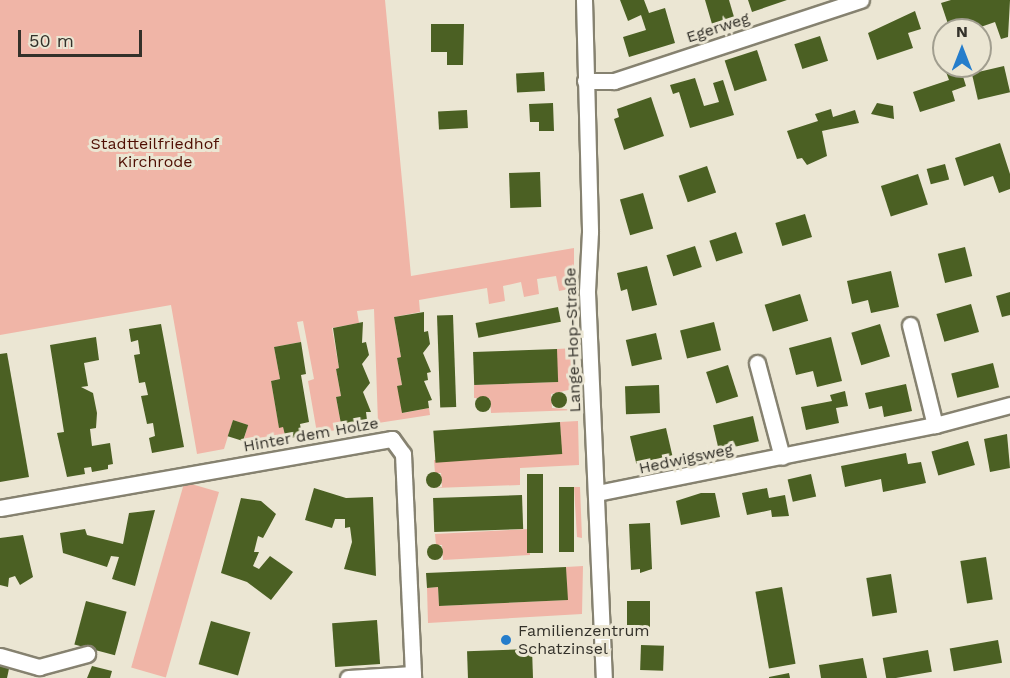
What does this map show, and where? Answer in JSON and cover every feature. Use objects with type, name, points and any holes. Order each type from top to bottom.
[{"type":"street","name":"Lange-Hop-Straße","points":[[584,0],[590,232],[587,292],[604,678]]},
{"type":"street","name":"Egerweg","points":[[585,81],[614,81],[861,0]]},
{"type":"street","points":[[910,326],[935,425]]},
{"type":"street","points":[[757,363],[782,457]]},
{"type":"street","name":"Hedwigsweg","points":[[597,493],[935,425],[1010,405]]},
{"type":"street","name":"Hinter dem Holze","points":[[0,508],[392,439],[400,446],[404,459],[413,676],[348,678]]},
{"type":"street","points":[[0,657],[39,668],[87,654]]},
{"type":"green space","name":"Stadtteilfriedhof Kirchrode","points":[[0,0],[385,0],[411,276],[574,248],[574,288],[559,291],[556,276],[537,279],[539,294],[524,297],[521,282],[503,286],[505,301],[489,304],[487,288],[419,300],[420,312],[394,317],[401,357],[397,358],[402,385],[398,386],[403,413],[429,408],[430,415],[378,423],[374,309],[357,311],[359,323],[332,328],[341,396],[336,397],[341,424],[367,420],[369,425],[317,433],[308,381],[314,379],[303,321],[297,322],[301,342],[274,347],[280,379],[271,381],[279,427],[283,427],[286,439],[242,446],[248,425],[233,420],[224,449],[197,454],[171,305],[0,335]]},
{"type":"green space","points":[[575,348],[577,388],[551,394],[552,408],[577,410],[491,413],[490,398],[474,398],[474,385],[557,382],[557,349]]},
{"type":"green space","points":[[578,421],[579,465],[520,468],[520,485],[435,488],[442,487],[441,473],[435,473],[434,460],[561,453],[560,422]]},
{"type":"green space","points":[[184,482],[219,492],[166,678],[131,668]]},
{"type":"green space","points":[[574,487],[580,487],[582,538],[577,537]]},
{"type":"green space","points":[[529,529],[530,555],[443,560],[442,545],[436,545],[435,534]]},
{"type":"green space","points":[[583,566],[582,614],[428,623],[427,588],[438,587],[439,606],[567,600],[566,567]]},
{"type":"building","points":[[620,0],[644,0],[649,13],[665,8],[675,43],[629,57],[623,37],[646,30],[641,15],[628,21]]},
{"type":"building","points":[[705,0],[729,0],[734,17],[712,24]]},
{"type":"building","points":[[748,0],[787,0],[752,12]]},
{"type":"building","points":[[951,0],[1010,0],[1008,37],[1001,39],[995,22],[992,23],[992,18],[946,18],[941,3]]},
{"type":"building","points":[[915,11],[921,29],[908,33],[913,48],[877,60],[868,33]]},
{"type":"building","points":[[431,24],[464,24],[463,65],[447,65],[447,52],[431,52]]},
{"type":"building","points":[[820,36],[828,61],[802,69],[794,44]]},
{"type":"building","points":[[757,50],[767,80],[735,91],[725,61]]},
{"type":"building","points":[[1004,66],[1010,92],[978,100],[973,78],[992,78],[992,69]]},
{"type":"building","points":[[544,72],[545,91],[517,92],[516,73]]},
{"type":"building","points":[[695,78],[704,106],[719,102],[713,83],[723,80],[734,115],[690,128],[679,92],[673,94],[670,85]]},
{"type":"building","points":[[948,78],[963,78],[966,86],[952,91],[955,101],[920,112],[913,92],[949,80]]},
{"type":"building","points":[[651,97],[664,136],[624,150],[614,119],[619,117],[617,109]]},
{"type":"building","points":[[553,103],[554,131],[539,131],[539,122],[530,122],[529,104]]},
{"type":"building","points":[[877,103],[893,106],[894,119],[871,114]]},
{"type":"building","points":[[831,109],[833,117],[855,110],[859,123],[822,131],[827,156],[807,165],[802,158],[797,159],[787,131],[818,121],[815,114]]},
{"type":"building","points":[[467,110],[468,128],[439,129],[438,112]]},
{"type":"building","points":[[1000,143],[1010,174],[1010,189],[999,193],[993,176],[964,186],[955,158]]},
{"type":"building","points":[[945,164],[949,179],[931,184],[927,169]]},
{"type":"building","points":[[707,166],[716,192],[688,202],[679,176]]},
{"type":"building","points":[[540,172],[541,207],[510,208],[509,173]]},
{"type":"building","points":[[918,174],[928,204],[891,216],[881,186]]},
{"type":"building","points":[[643,193],[653,229],[630,235],[620,200]]},
{"type":"building","points":[[805,214],[812,237],[782,246],[775,223]]},
{"type":"building","points":[[736,232],[743,253],[716,262],[709,241]]},
{"type":"building","points":[[695,246],[702,267],[673,276],[666,255]]},
{"type":"building","points":[[965,247],[972,276],[945,283],[938,254]]},
{"type":"building","points":[[647,266],[657,305],[632,311],[627,289],[621,291],[617,273]]},
{"type":"building","points":[[891,271],[899,307],[871,313],[868,300],[852,304],[847,281]]},
{"type":"building","points":[[1010,292],[1010,315],[1002,317],[996,296]]},
{"type":"building","points":[[800,294],[808,321],[773,332],[765,305]]},
{"type":"building","points":[[971,304],[979,332],[944,342],[936,314]]},
{"type":"building","points":[[558,307],[561,322],[478,338],[476,323]]},
{"type":"building","points":[[424,312],[424,332],[428,331],[430,344],[423,353],[431,372],[427,373],[428,380],[424,381],[432,400],[428,401],[429,408],[402,413],[397,386],[402,385],[397,358],[401,357],[394,317]]},
{"type":"building","points":[[453,315],[456,407],[440,408],[437,316]]},
{"type":"building","points":[[363,322],[362,343],[366,342],[369,355],[362,364],[370,383],[363,392],[371,412],[366,412],[367,420],[341,424],[336,397],[341,396],[336,369],[339,368],[333,328]]},
{"type":"building","points":[[714,322],[721,350],[687,359],[680,330]]},
{"type":"building","points":[[161,324],[184,447],[152,453],[149,438],[155,436],[153,423],[147,424],[141,396],[148,395],[145,382],[139,383],[134,355],[140,354],[138,340],[131,342],[129,329]]},
{"type":"building","points":[[880,324],[890,357],[861,365],[851,333]]},
{"type":"building","points":[[656,333],[662,359],[632,366],[626,340]]},
{"type":"building","points":[[96,337],[99,360],[84,363],[88,386],[81,387],[93,393],[97,413],[96,428],[90,429],[92,446],[110,443],[113,464],[108,465],[108,469],[92,472],[91,467],[84,468],[85,474],[67,477],[57,433],[64,432],[50,345]]},
{"type":"building","points":[[831,337],[842,381],[817,387],[813,371],[796,375],[789,348]]},
{"type":"building","points":[[301,342],[306,374],[301,375],[309,422],[300,424],[302,436],[286,439],[283,427],[279,428],[271,381],[280,379],[274,347]]},
{"type":"building","points":[[557,349],[558,382],[474,385],[473,352]]},
{"type":"building","points":[[7,353],[29,477],[0,482],[0,354]]},
{"type":"building","points":[[993,363],[999,387],[957,398],[951,373]]},
{"type":"building","points":[[728,365],[738,396],[716,403],[706,372]]},
{"type":"building","points":[[906,384],[912,411],[884,417],[882,406],[869,409],[865,393]]},
{"type":"building","points":[[659,385],[660,413],[626,414],[625,386]]},
{"type":"building","points":[[845,391],[848,406],[836,408],[839,423],[806,430],[801,407],[832,401],[830,395]]},
{"type":"building","points":[[556,392],[562,392],[567,400],[565,406],[556,408],[551,403],[551,397]]},
{"type":"building","points":[[480,396],[486,396],[491,404],[489,410],[480,412],[475,407],[475,401]]},
{"type":"building","points":[[753,416],[759,441],[719,451],[713,425]]},
{"type":"building","points":[[233,420],[248,425],[243,441],[228,436]]},
{"type":"building","points":[[560,422],[562,454],[436,463],[433,431]]},
{"type":"building","points":[[666,428],[672,455],[636,464],[630,436]]},
{"type":"building","points":[[1007,434],[1010,468],[990,472],[984,439]]},
{"type":"building","points":[[968,441],[975,465],[938,476],[931,451]]},
{"type":"building","points":[[906,453],[908,464],[921,462],[926,483],[883,492],[881,479],[845,487],[841,466]]},
{"type":"building","points":[[431,472],[437,472],[442,480],[440,486],[431,488],[426,483],[426,477]]},
{"type":"building","points":[[527,474],[543,474],[543,553],[527,553]]},
{"type":"building","points":[[811,474],[816,496],[793,502],[788,479]]},
{"type":"building","points":[[559,487],[574,487],[574,552],[559,552]]},
{"type":"building","points":[[314,488],[346,498],[373,497],[376,576],[344,569],[352,542],[350,527],[345,528],[345,519],[335,519],[332,528],[305,520]]},
{"type":"building","points":[[767,488],[769,498],[785,495],[789,516],[772,517],[771,510],[747,515],[742,493]]},
{"type":"building","points":[[701,493],[715,493],[720,517],[681,525],[676,501]]},
{"type":"building","points":[[522,495],[523,529],[434,532],[433,498]]},
{"type":"building","points":[[241,498],[261,501],[276,514],[263,538],[258,536],[254,552],[259,552],[253,566],[259,569],[270,556],[293,572],[271,600],[247,582],[221,573]]},
{"type":"building","points":[[155,510],[135,586],[112,579],[119,557],[111,556],[107,567],[63,553],[60,533],[85,529],[87,535],[123,544],[129,513]]},
{"type":"building","points":[[650,523],[652,569],[640,573],[640,569],[631,570],[629,524]]},
{"type":"building","points":[[23,535],[33,577],[20,585],[15,576],[9,578],[8,587],[0,585],[0,538]]},
{"type":"building","points":[[432,544],[438,544],[443,552],[441,558],[432,560],[427,555],[427,549]]},
{"type":"building","points":[[986,557],[993,599],[967,604],[960,561]]},
{"type":"building","points":[[566,567],[568,600],[439,606],[438,587],[427,588],[426,573]]},
{"type":"building","points":[[891,574],[897,613],[872,616],[866,578]]},
{"type":"building","points":[[782,587],[796,664],[769,669],[755,592]]},
{"type":"building","points":[[86,601],[127,612],[115,655],[74,644]]},
{"type":"building","points":[[627,601],[650,601],[650,631],[627,631]]},
{"type":"building","points":[[377,620],[380,664],[335,667],[332,623]]},
{"type":"building","points":[[211,621],[250,632],[238,676],[199,664]]},
{"type":"building","points":[[998,640],[1002,663],[954,671],[950,649]]},
{"type":"building","points":[[641,645],[664,646],[663,671],[640,670]]},
{"type":"building","name":"Familienzentrum Schatzinsel","points":[[532,649],[533,678],[468,678],[467,651]]},
{"type":"building","points":[[928,650],[932,672],[886,678],[883,658]]},
{"type":"building","points":[[863,658],[867,678],[821,678],[819,665]]},
{"type":"building","points":[[0,661],[10,664],[7,678],[0,678]]},
{"type":"building","points":[[92,666],[112,671],[110,678],[87,678]]},
{"type":"building","points":[[789,673],[790,678],[769,678],[769,677]]},
{"type":"place","name":"Familienzentrum Schatzinsel","points":[[506,640]]}]
